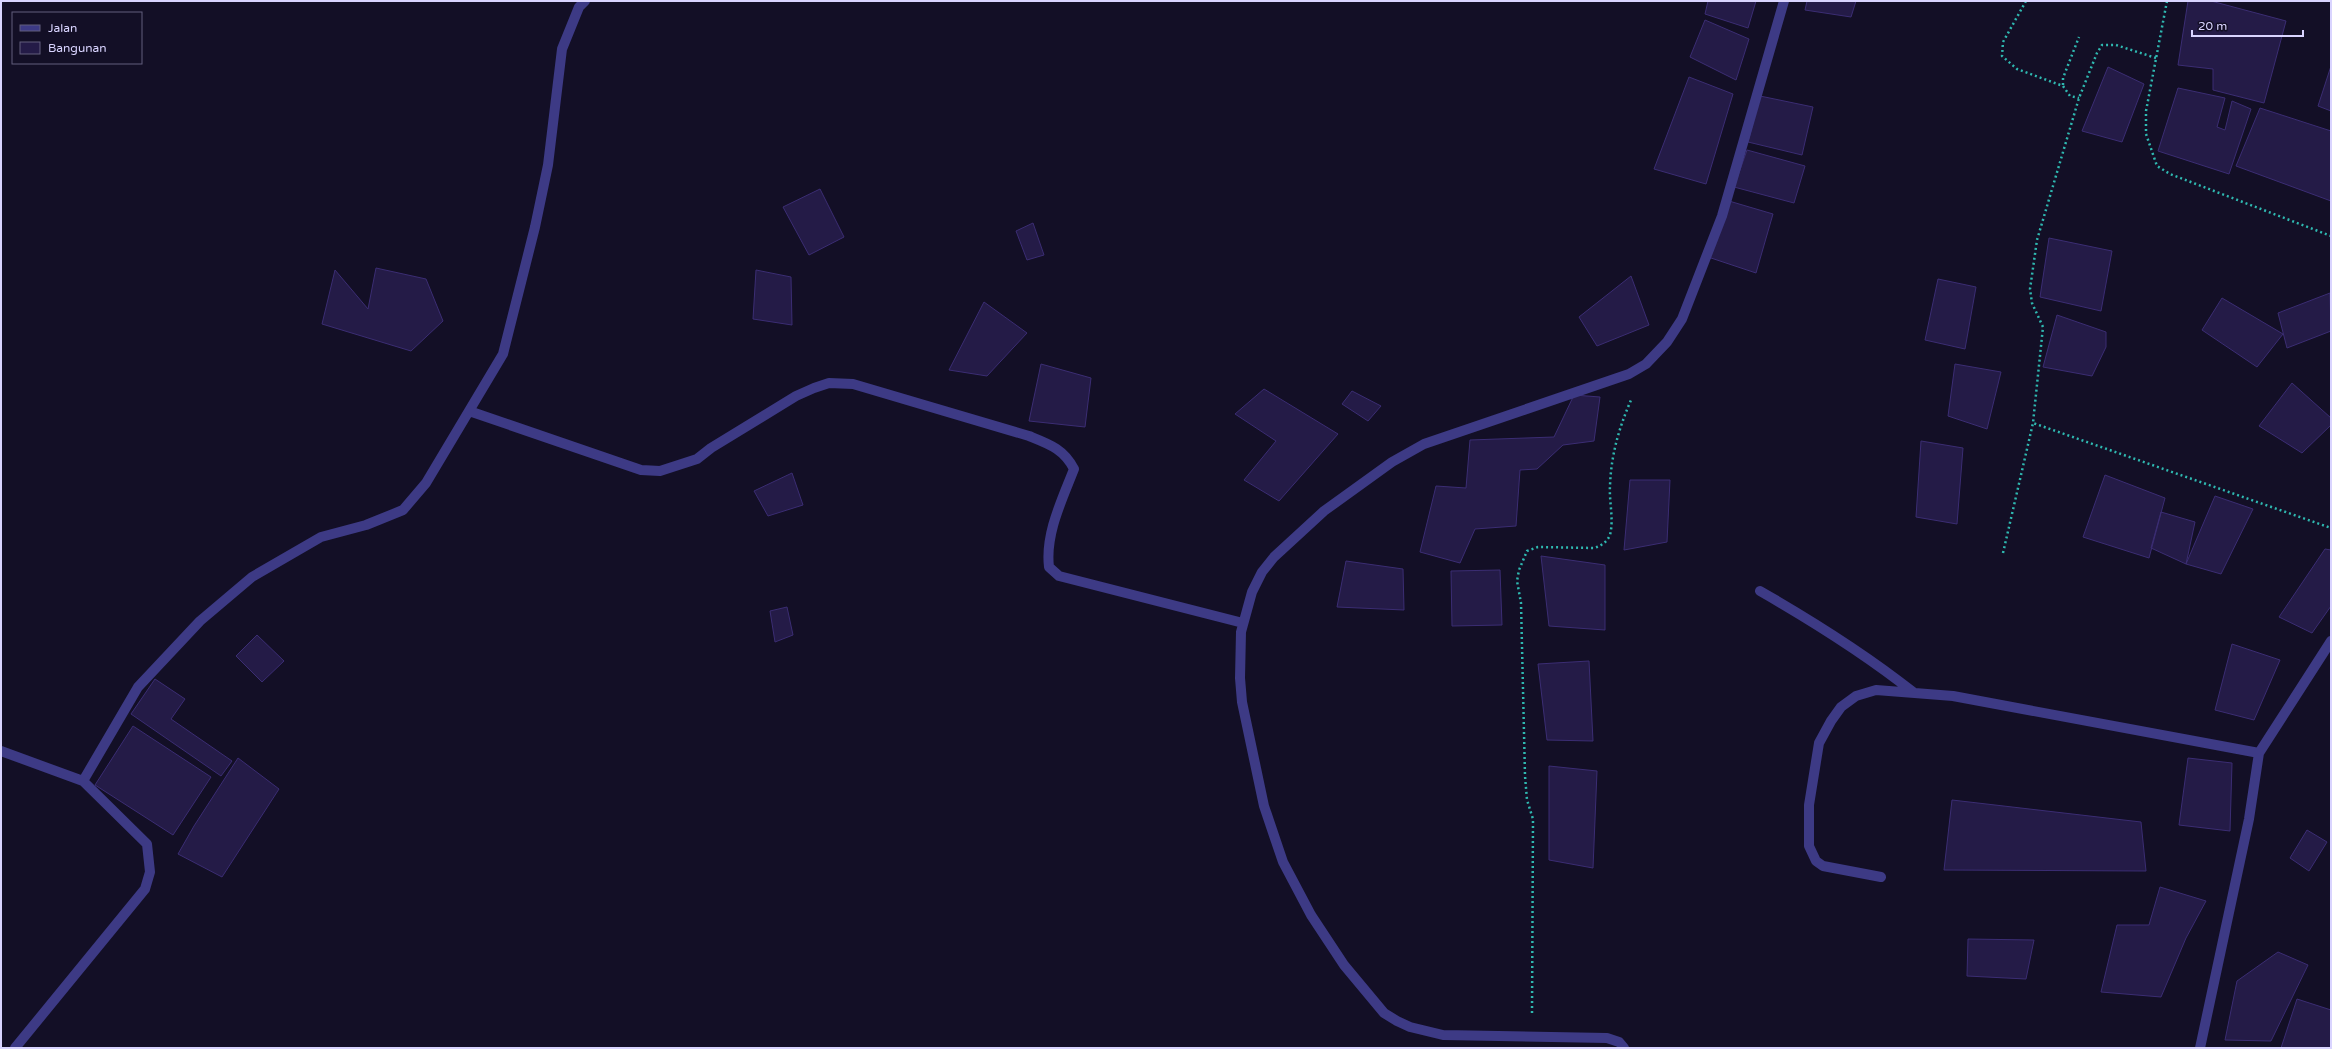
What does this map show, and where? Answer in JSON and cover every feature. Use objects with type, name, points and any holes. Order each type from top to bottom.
[{"type":"street","points":[[83,781],[138,687],[200,621],[252,577],[321,537],[366,525],[403,510],[426,483],[503,354],[535,227],[548,165],[562,48],[580,7],[585,1]]},
{"type":"street","points":[[1624,1048],[1619,1042],[1607,1038],[1443,1035],[1410,1027],[1384,1013],[1344,965],[1311,915],[1282,862],[1264,806],[1242,702],[1240,655],[1243,623],[1262,572],[1274,557],[1324,511],[1392,462],[1424,444],[1536,404],[1610,382],[1646,364],[1667,342],[1682,319],[1722,216],[1784,1]]},
{"type":"street","points":[[469,411],[641,470],[660,471],[697,459],[711,448],[808,391],[829,383],[853,384],[1028,436],[1050,445],[1068,457],[1074,469],[1057,515],[1047,551],[1049,567],[1059,576],[1243,623]]},
{"type":"street","points":[[1760,591],[1831,632],[1875,662],[1914,693]]},
{"type":"street","points":[[2200,1048],[2249,819],[2259,753],[2331,641]]},
{"type":"street","points":[[1881,878],[1823,866],[1813,855],[1809,846],[1809,805],[1814,766],[1819,743],[1831,721],[1841,707],[1856,696],[1876,690],[1953,696],[2259,753]]},
{"type":"street","points":[[1,751],[83,781],[147,844],[150,872],[144,889],[15,1048]]},
{"type":"path","points":[[2026,1],[2003,42],[2002,56],[2018,69],[2064,86]]},
{"type":"path","points":[[2167,1],[2146,111],[2146,134],[2157,166],[2170,174],[2331,236]]},
{"type":"path","points":[[2079,37],[2064,78],[2064,86],[2070,96],[2079,98]]},
{"type":"path","points":[[2003,553],[2033,423],[2043,327],[2032,303],[2030,289],[2037,240],[2079,98],[2097,53],[2102,45],[2116,45],[2156,58]]},
{"type":"path","points":[[1532,1037],[1533,818],[1527,800],[1525,776],[1521,603],[1517,581],[1526,554],[1530,548],[1538,546],[1594,548],[1600,546],[1608,538],[1611,521],[1611,459],[1621,426],[1646,364]]},
{"type":"path","points":[[2033,423],[2331,528]]},
{"type":"building","points":[[1708,1],[1756,1],[1748,28],[1705,14]]},
{"type":"building","points":[[1807,1],[1856,1],[1851,17],[1805,10]]},
{"type":"building","points":[[2188,1],[2211,1],[2286,21],[2264,103],[2213,90],[2213,69],[2178,65]]},
{"type":"building","points":[[1705,20],[1749,39],[1736,80],[1690,57]]},
{"type":"building","points":[[2331,66],[2331,111],[2318,106]]},
{"type":"building","points":[[2108,67],[2144,84],[2122,142],[2082,131]]},
{"type":"building","points":[[1689,77],[1733,94],[1706,184],[1654,169]]},
{"type":"building","points":[[2178,88],[2225,98],[2217,127],[2225,130],[2232,101],[2251,109],[2229,174],[2158,151]]},
{"type":"building","points":[[1760,96],[1813,107],[1802,155],[1748,142]]},
{"type":"building","points":[[2260,108],[2331,131],[2331,201],[2236,166]]},
{"type":"building","points":[[1747,150],[1805,166],[1794,203],[1734,187]]},
{"type":"building","points":[[820,189],[844,237],[809,255],[783,207]]},
{"type":"building","points":[[1729,201],[1773,214],[1756,273],[1708,257]]},
{"type":"building","points":[[1033,223],[1044,255],[1027,260],[1016,231]]},
{"type":"building","points":[[2049,238],[2112,251],[2101,311],[2040,297]]},
{"type":"building","points":[[376,268],[426,279],[443,321],[411,351],[322,324],[335,270],[368,309]]},
{"type":"building","points":[[756,270],[791,277],[792,325],[753,319]]},
{"type":"building","points":[[1631,276],[1649,325],[1597,346],[1579,317]]},
{"type":"building","points":[[1938,279],[1976,287],[1965,349],[1925,340]]},
{"type":"building","points":[[2330,293],[2331,331],[2287,348],[2278,313]]},
{"type":"building","points":[[2222,298],[2283,334],[2257,367],[2202,330]]},
{"type":"building","points":[[984,302],[1027,333],[987,376],[949,370]]},
{"type":"building","points":[[2057,315],[2106,332],[2106,347],[2092,376],[2043,367]]},
{"type":"building","points":[[1041,364],[1091,378],[1085,427],[1029,421]]},
{"type":"building","points":[[1955,364],[2001,372],[1987,429],[1948,416]]},
{"type":"building","points":[[2292,383],[2331,418],[2331,425],[2302,453],[2259,426]]},
{"type":"building","points":[[1264,389],[1338,434],[1279,501],[1244,480],[1276,441],[1235,414]]},
{"type":"building","points":[[1352,391],[1381,406],[1368,421],[1342,404]]},
{"type":"building","points":[[1574,395],[1600,397],[1594,441],[1563,445],[1537,469],[1520,470],[1516,526],[1475,529],[1460,563],[1420,552],[1436,486],[1466,488],[1470,440],[1554,437]]},
{"type":"building","points":[[1921,441],[1963,448],[1957,524],[1916,517]]},
{"type":"building","points":[[792,473],[803,505],[768,516],[754,491]]},
{"type":"building","points":[[2105,475],[2165,498],[2149,558],[2083,537]]},
{"type":"building","points":[[1630,480],[1670,480],[1667,542],[1624,550]]},
{"type":"building","points":[[2215,496],[2253,509],[2221,574],[2186,564]]},
{"type":"building","points":[[2161,512],[2195,522],[2186,564],[2151,548]]},
{"type":"building","points":[[2325,549],[2331,550],[2331,606],[2312,633],[2279,617]]},
{"type":"building","points":[[1541,556],[1605,565],[1605,630],[1549,626]]},
{"type":"building","points":[[1346,561],[1403,569],[1404,610],[1337,607]]},
{"type":"building","points":[[1500,570],[1502,625],[1452,626],[1451,571]]},
{"type":"building","points":[[787,607],[793,635],[775,642],[770,611]]},
{"type":"building","points":[[257,635],[284,661],[262,682],[236,656]]},
{"type":"building","points":[[2232,644],[2280,660],[2254,720],[2215,710]]},
{"type":"building","points":[[1589,661],[1593,741],[1547,740],[1538,664]]},
{"type":"building","points":[[155,679],[185,699],[171,719],[232,761],[221,776],[131,714]]},
{"type":"building","points":[[133,726],[211,777],[173,835],[95,785]]},
{"type":"building","points":[[238,758],[279,789],[222,877],[178,854],[194,826]]},
{"type":"building","points":[[2188,758],[2232,763],[2230,831],[2179,825]]},
{"type":"building","points":[[1549,766],[1597,771],[1593,868],[1549,860]]},
{"type":"building","points":[[1952,800],[2141,822],[2146,871],[1944,870]]},
{"type":"building","points":[[2307,830],[2327,842],[2309,871],[2290,858]]},
{"type":"building","points":[[2160,887],[2206,901],[2186,938],[2161,997],[2101,992],[2117,925],[2149,925]]},
{"type":"building","points":[[1968,939],[2034,940],[2026,979],[1967,976]]},
{"type":"building","points":[[2278,952],[2308,965],[2271,1041],[2225,1040],[2237,981]]},
{"type":"building","points":[[2297,999],[2331,1010],[2331,1048],[2281,1048]]}]
